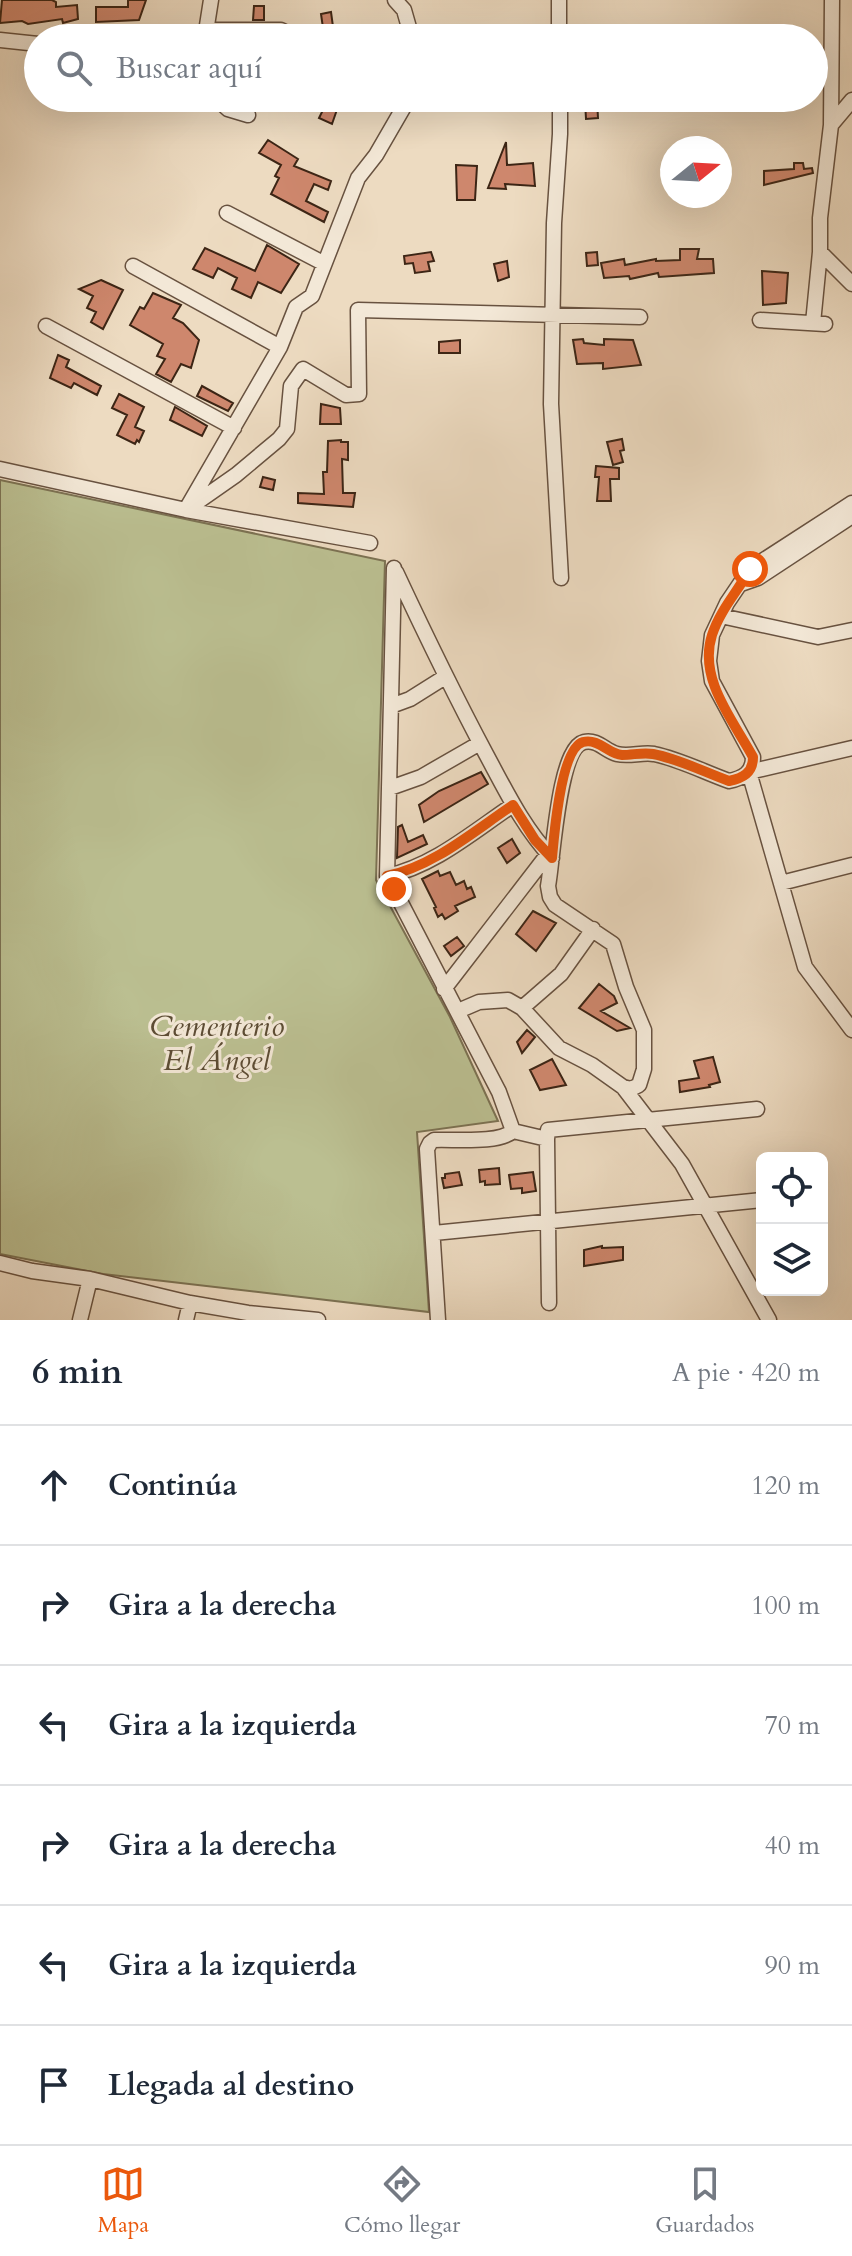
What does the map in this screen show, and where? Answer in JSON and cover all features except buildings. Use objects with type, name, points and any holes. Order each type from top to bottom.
[{"type":"street","points":[[208,24],[211,0]]},
{"type":"street","points":[[393,0],[399,24]]},
{"type":"street","points":[[393,0],[404,10],[408,24]]},
{"type":"street","points":[[559,0],[559,24]]},
{"type":"street","points":[[760,320],[819,323],[820,218],[831,125],[832,0]]},
{"type":"street","points":[[0,40],[24,43]]},
{"type":"street","points":[[831,125],[852,100]]},
{"type":"street","points":[[238,112],[248,115]]},
{"type":"street","points":[[186,510],[280,347],[296,307],[312,296],[358,178],[376,155],[401,112]]},
{"type":"street","points":[[560,112],[554,223],[551,404],[561,578]]},
{"type":"street","points":[[227,213],[323,263]]},
{"type":"street","points":[[820,252],[852,284]]},
{"type":"street","points":[[133,266],[280,347]]},
{"type":"street","points":[[186,510],[265,452],[287,429],[291,386],[303,369],[346,395],[359,394],[358,310],[640,317]]},
{"type":"street","points":[[46,326],[234,428]]},
{"type":"street","points":[[0,469],[186,510],[370,543]]},
{"type":"street","points":[[852,503],[750,569],[727,603],[712,635],[709,661],[712,681],[753,757],[749,772],[805,967],[852,1030]]},
{"type":"street","points":[[741,584],[758,578],[852,516]]},
{"type":"street","points":[[513,1131],[499,1092],[387,876],[394,568],[445,677],[513,805],[535,840],[550,856]]},
{"type":"street","points":[[721,616],[818,637],[852,630]]},
{"type":"street","points":[[391,706],[410,699],[445,677]]},
{"type":"street","points":[[623,1087],[631,1089],[639,1085],[644,1069],[644,1030],[613,944],[555,905],[548,886],[559,801],[574,747],[582,742],[596,742],[620,755],[654,754],[729,781],[749,772],[852,748]]},
{"type":"street","points":[[390,788],[421,777],[480,743]]},
{"type":"street","points":[[387,876],[415,867],[442,853],[513,805]]},
{"type":"street","points":[[444,989],[550,856]]},
{"type":"street","points":[[781,883],[852,865]]},
{"type":"street","points":[[522,1008],[561,974],[593,929]]},
{"type":"street","points":[[458,1011],[479,1002],[508,1000],[522,1008],[559,1048],[592,1065],[623,1087],[682,1164],[769,1320]]},
{"type":"street","points":[[549,1303],[548,1130],[757,1109]]},
{"type":"street","points":[[513,1131],[547,1139]]},
{"type":"street","points":[[438,1320],[427,1149],[434,1140],[491,1138],[507,1136],[513,1131]]},
{"type":"street","points":[[434,1233],[756,1201]]},
{"type":"street","points":[[0,1263],[90,1279],[190,1303],[284,1318],[318,1320]]},
{"type":"street","points":[[80,1320],[90,1279]]},
{"type":"street","points":[[186,1320],[190,1303]]},
{"type":"green space","name":"Cementerio El Ángel","points":[[0,480],[385,561],[376,880],[450,1017],[498,1121],[417,1132],[429,1312],[103,1274],[0,1254]]},
{"type":"route","points":[[394,889],[387,876],[401,873],[442,853],[513,805],[535,840],[552,858],[559,801],[569,759],[574,747],[582,742],[596,742],[620,755],[654,754],[729,781],[749,772],[753,757],[712,681],[709,661],[712,635],[727,603],[750,569]]}]
